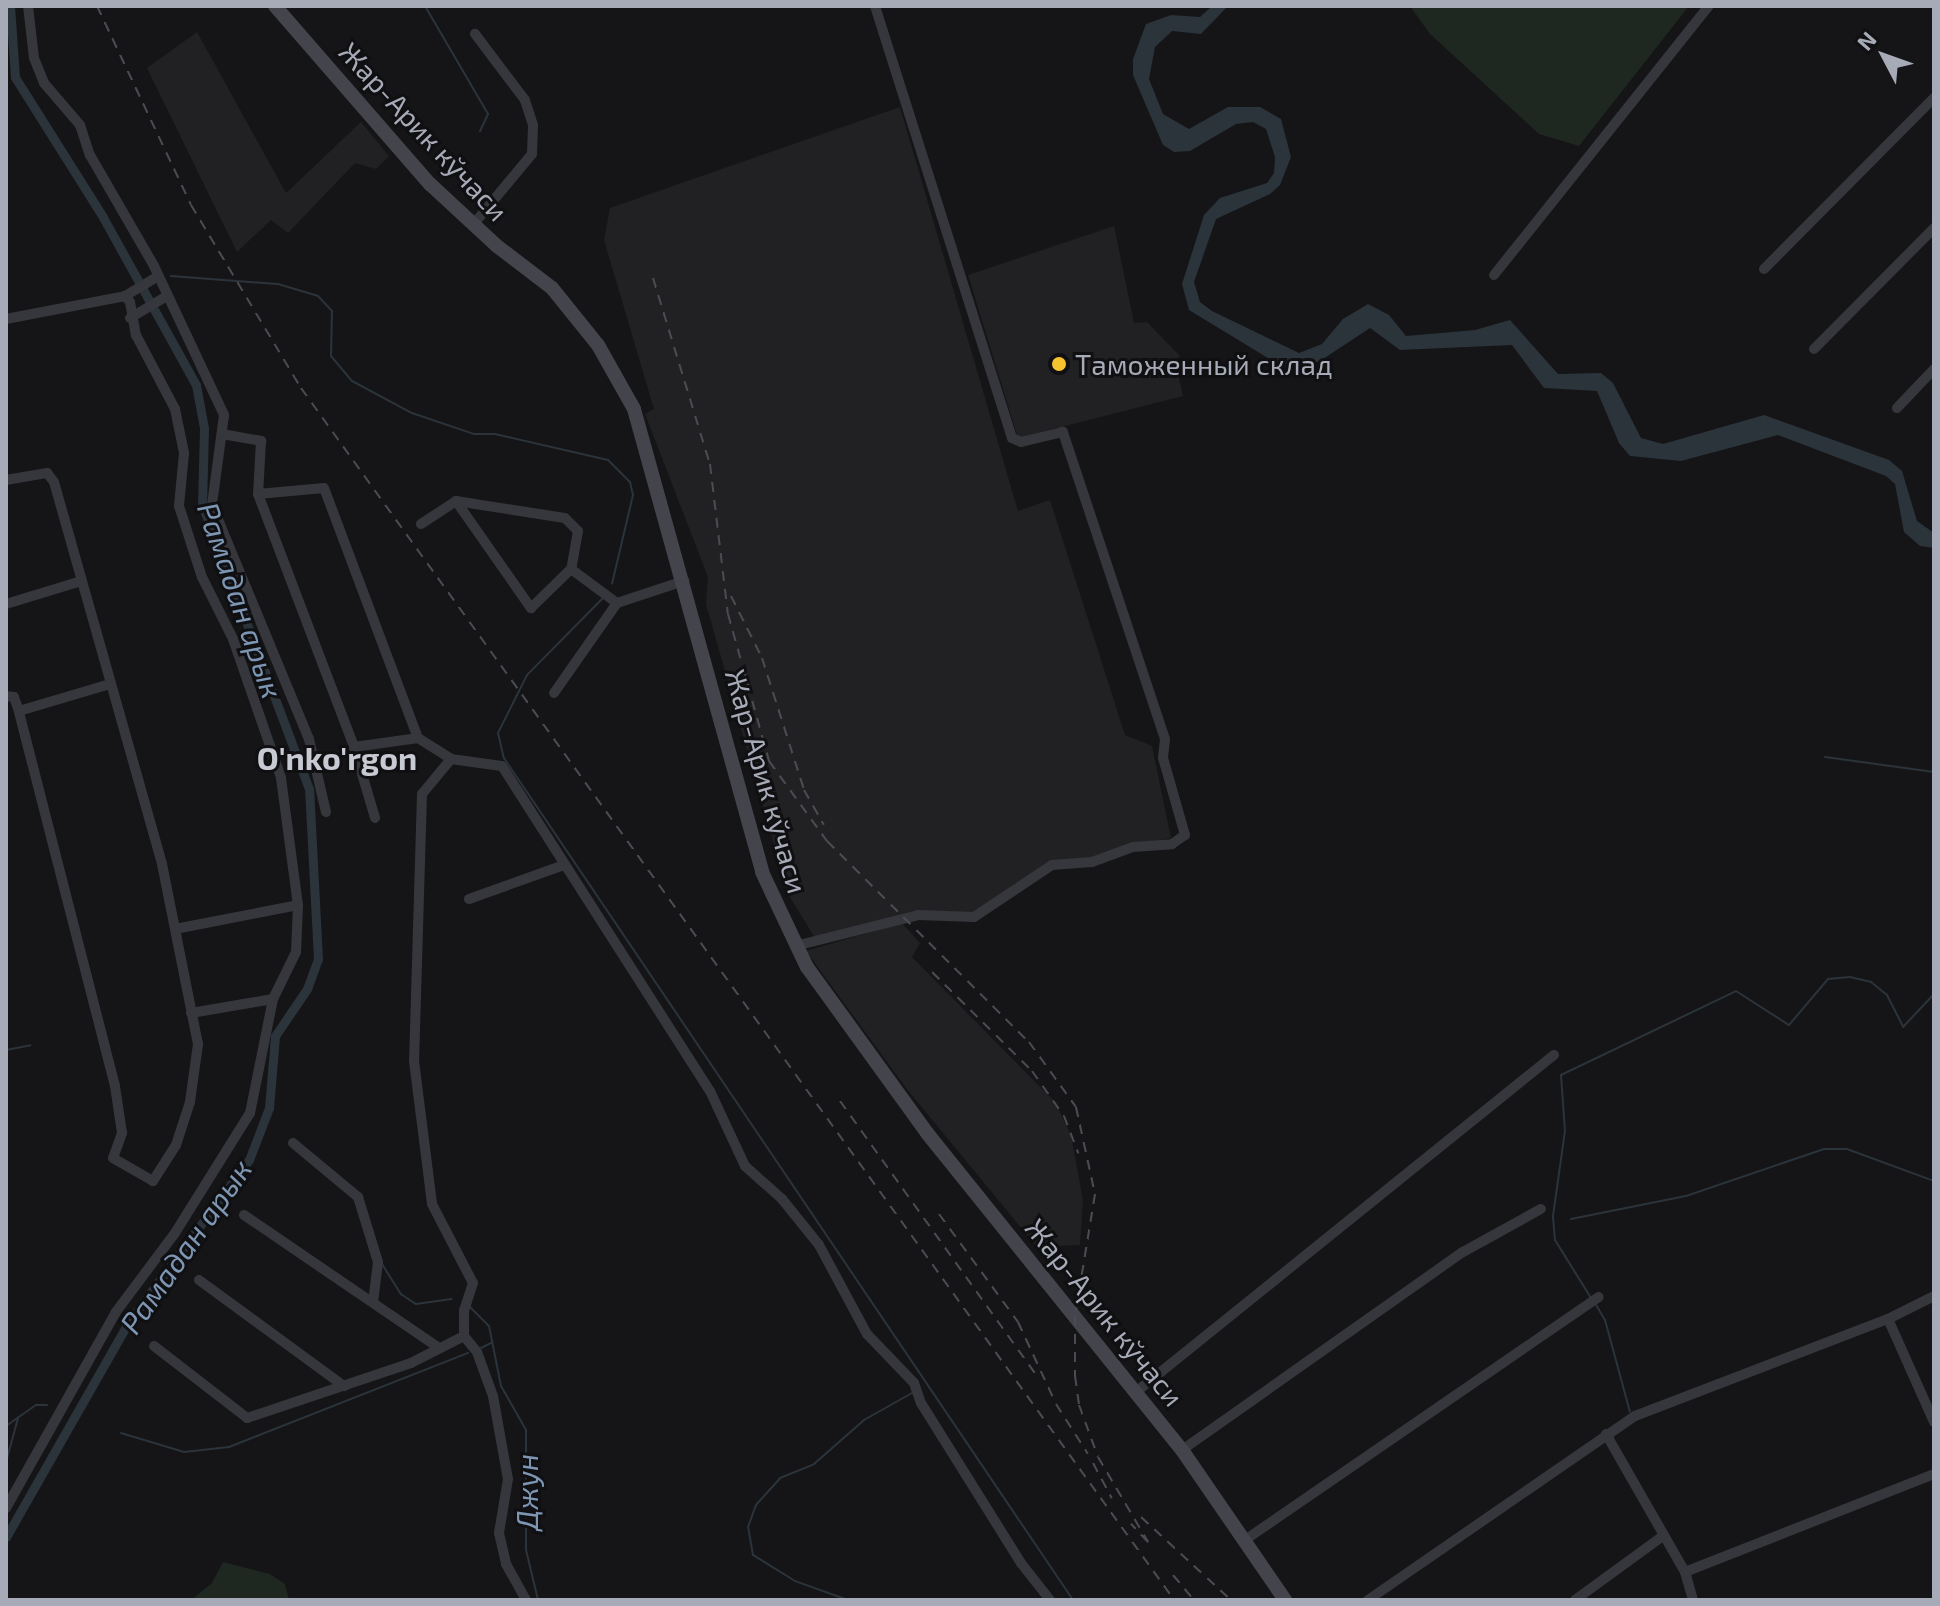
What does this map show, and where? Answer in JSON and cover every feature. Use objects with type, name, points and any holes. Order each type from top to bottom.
[{"type":"main road","name":"Жар-Арик кўчаси","points":[[275,6],[430,184],[473,225],[552,288],[598,345],[634,409],[762,872],[795,946],[854,1035],[927,1133],[1182,1450],[1285,1600]]},
{"type":"street","points":[[28,6],[34,58],[44,83],[80,125],[90,155],[158,276],[224,415],[212,505],[309,739],[326,812]]},
{"type":"street","points":[[795,946],[918,915],[974,917],[1052,865],[1092,862],[1133,847],[1172,844],[1185,835],[1163,758],[1165,739],[1063,432],[1039,440],[1012,438],[875,6]]},
{"type":"street","points":[[1494,275],[1709,6]]},
{"type":"street","points":[[473,225],[532,154],[533,125],[525,100],[475,34]]},
{"type":"street","points":[[1764,269],[1934,98]]},
{"type":"street","points":[[1814,349],[1934,228]]},
{"type":"street","points":[[6,319],[125,296],[158,276]]},
{"type":"street","points":[[6,1508],[116,1312],[175,1233],[250,1113],[273,999],[296,952],[298,905],[281,778],[233,639],[202,577],[179,506],[184,453],[175,409],[130,318],[125,296]]},
{"type":"street","points":[[130,318],[167,296]]},
{"type":"street","points":[[1897,408],[1934,369]]},
{"type":"street","points":[[222,434],[261,441],[258,494],[354,747],[375,818]]},
{"type":"street","points":[[6,480],[47,473],[54,482],[162,864],[198,1044],[190,1102],[176,1145],[150,1181],[113,1158],[122,1133],[115,1086],[19,711],[14,697],[6,696]]},
{"type":"street","points":[[258,494],[324,488],[418,738],[451,759],[502,766],[710,1091],[745,1166],[782,1199],[819,1245],[867,1334],[916,1390],[1021,1563],[1050,1600]]},
{"type":"street","points":[[421,524],[456,501],[565,518],[578,531],[571,569],[531,608],[456,501]]},
{"type":"street","points":[[571,569],[617,603]]},
{"type":"street","points":[[6,604],[81,581]]},
{"type":"street","points":[[554,693],[617,603],[684,581]]},
{"type":"street","points":[[19,711],[110,684]]},
{"type":"street","points":[[354,747],[418,738]]},
{"type":"street","points":[[451,759],[422,794],[414,1061],[432,1204],[473,1283],[464,1310],[464,1336],[477,1352],[493,1396],[508,1479],[499,1533],[506,1564],[526,1600]]},
{"type":"street","points":[[469,899],[564,865]]},
{"type":"street","points":[[175,929],[298,905]]},
{"type":"street","points":[[191,1013],[273,999]]},
{"type":"street","points":[[1136,1392],[1554,1055]]},
{"type":"street","points":[[293,1143],[358,1197],[378,1262],[373,1300]]},
{"type":"street","points":[[1182,1450],[1463,1252],[1541,1209]]},
{"type":"street","points":[[244,1215],[373,1300],[439,1348]]},
{"type":"street","points":[[199,1280],[344,1386]]},
{"type":"street","points":[[1368,1600],[1635,1416],[1888,1319],[1934,1296]]},
{"type":"street","points":[[1245,1540],[1598,1297]]},
{"type":"street","points":[[1888,1319],[1934,1422]]},
{"type":"street","points":[[154,1346],[247,1418],[344,1386],[464,1336]]},
{"type":"street","points":[[1606,1434],[1685,1572],[1693,1600]]},
{"type":"street","points":[[1685,1572],[1934,1474]]},
{"type":"street","points":[[1575,1600],[1664,1535]]},
{"type":"shaded area","points":[[1212,6],[1228,6],[1201,34],[1172,31],[1155,47],[1149,79],[1163,114],[1189,129],[1228,107],[1260,107],[1281,119],[1291,157],[1280,185],[1270,194],[1216,219],[1194,282],[1200,302],[1212,311],[1299,353],[1322,344],[1343,319],[1368,304],[1389,315],[1406,336],[1475,330],[1510,320],[1558,374],[1601,373],[1613,383],[1641,438],[1663,444],[1764,415],[1889,460],[1902,471],[1917,521],[1934,533],[1934,548],[1920,546],[1904,532],[1895,484],[1886,476],[1778,435],[1681,461],[1630,456],[1619,443],[1597,391],[1544,388],[1512,345],[1400,350],[1370,328],[1320,361],[1298,368],[1273,361],[1189,310],[1182,284],[1204,215],[1220,198],[1267,183],[1274,173],[1275,157],[1266,129],[1253,122],[1236,124],[1190,151],[1174,152],[1163,145],[1133,75],[1133,59],[1146,24],[1171,15],[1200,17]]},
{"type":"shaded area","points":[[1410,6],[1689,6],[1579,146],[1539,134],[1430,34]]},
{"type":"shaded area","points":[[197,32],[286,193],[361,122],[389,156],[376,169],[355,163],[288,233],[271,220],[237,252],[147,68]]},
{"type":"shaded area","points":[[900,107],[1018,511],[1050,500],[1125,735],[1152,746],[1171,838],[1135,844],[1091,861],[1052,864],[971,914],[913,913],[815,938],[788,894],[706,604],[708,577],[645,414],[654,409],[604,240],[610,208]]},
{"type":"shaded area","points":[[1114,226],[1134,323],[1147,322],[1180,356],[1175,360],[1183,396],[1018,438],[968,275]]},
{"type":"shaded area","points":[[902,923],[920,943],[912,957],[1055,1102],[1071,1135],[1083,1200],[1080,1245],[1037,1247],[906,1088],[806,951]]},
{"type":"shaded area","points":[[223,1562],[270,1574],[285,1584],[289,1600],[191,1600],[212,1583]]},
{"type":"waterway","name":"Рамадан арык","points":[[6,1537],[130,1320],[249,1160],[269,1108],[275,1036],[307,989],[318,959],[309,789],[202,505],[204,428],[196,385],[103,217],[15,77],[10,6]]},
{"type":"waterway","points":[[425,6],[488,114],[480,131]]},
{"type":"waterway","points":[[171,276],[278,284],[318,296],[332,311],[331,356],[352,381],[412,413],[474,434],[495,434],[608,460],[630,482],[633,495],[612,584]]},
{"type":"waterway","points":[[603,598],[527,675],[498,733],[504,758],[1073,1600]]},
{"type":"waterway","points":[[1825,757],[1934,772]]},
{"type":"waterway","points":[[1591,1298],[1555,1240],[1553,1216],[1565,1131],[1561,1075],[1736,991],[1789,1025],[1828,979],[1850,977],[1871,982],[1887,995],[1903,1027],[1934,994]]},
{"type":"waterway","points":[[6,1050],[31,1045]]},
{"type":"waterway","points":[[1571,1219],[1686,1196],[1824,1149],[1847,1149],[1934,1181]]},
{"type":"waterway","name":"Джун","points":[[382,1264],[401,1294],[416,1304],[452,1299]]},
{"type":"waterway","points":[[1595,1303],[1605,1320],[1630,1412]]},
{"type":"waterway","name":"Джун","points":[[468,1305],[489,1326],[501,1386],[526,1430],[526,1550],[538,1600]]},
{"type":"waterway","points":[[481,1348],[493,1342]]},
{"type":"waterway","points":[[121,1433],[184,1452],[229,1447],[468,1353]]},
{"type":"waterway","points":[[848,1600],[795,1581],[753,1555],[748,1527],[756,1505],[780,1478],[814,1464],[864,1420],[912,1393]]},
{"type":"waterway","points":[[6,1426],[36,1405],[47,1405]]},
{"type":"waterway","points":[[6,1462],[18,1418]]},
{"type":"railway","points":[[97,6],[191,205],[301,388],[1174,1600]]},
{"type":"railway","points":[[653,278],[710,464],[728,614],[769,761],[827,841],[1029,1042],[1076,1107],[1095,1194],[1075,1316],[1075,1376],[1079,1405],[1098,1457],[1148,1542],[1131,1524]]},
{"type":"railway","points":[[731,596],[762,658],[804,790],[824,825]]},
{"type":"railway","points":[[932,972],[1032,1071],[1064,1116],[1078,1153]]},
{"type":"railway","points":[[840,1101],[1038,1378]]},
{"type":"railway","points":[[939,1214],[1018,1322],[1056,1404],[1088,1454]]},
{"type":"railway","points":[[1093,1463],[1112,1498]]},
{"type":"railway","points":[[1141,1517],[1231,1600]]},
{"type":"railway","points":[[1173,1575],[1194,1600]]},
{"type":"place","name":"Таможенный склад","points":[[1059,364]]},
{"type":"district","name":"O'nko'rgon","points":[[337,757]]}]
